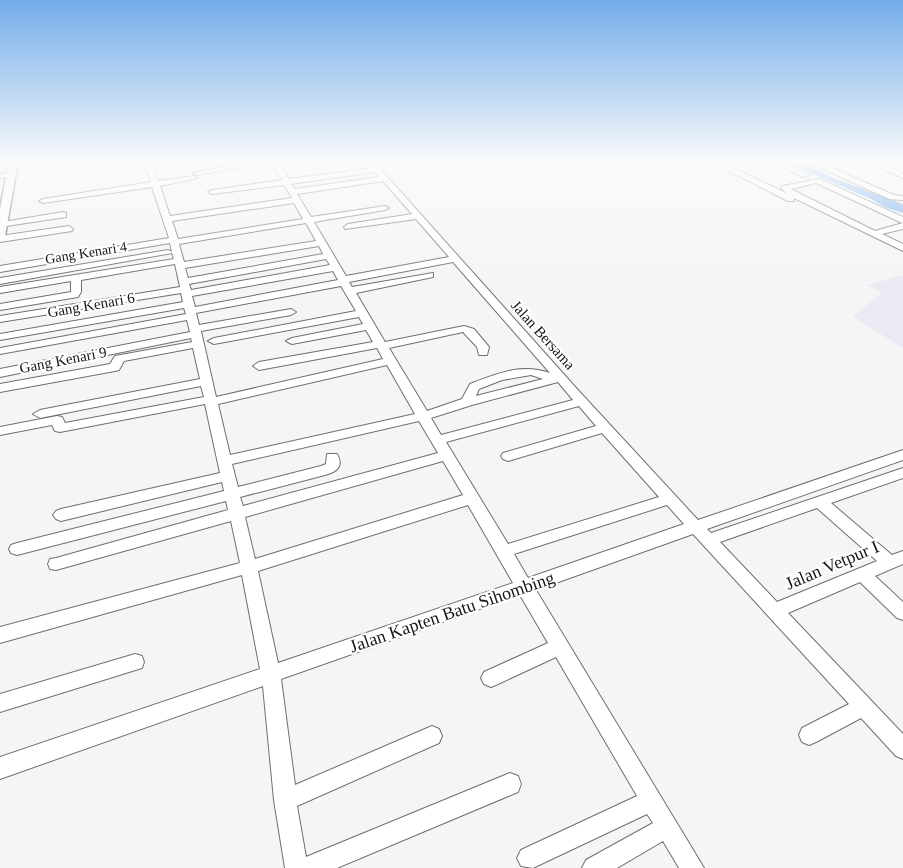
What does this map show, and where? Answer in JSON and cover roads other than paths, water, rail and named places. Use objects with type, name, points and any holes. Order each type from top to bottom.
[{"type":"main road","points":[[1,228],[3,203]]},
{"type":"street","points":[[161,203],[186,290],[249,567],[271,675],[285,801],[297,868]]},
{"type":"street","points":[[166,219],[227,203]]},
{"type":"street","points":[[186,290],[272,203]]},
{"type":"street","points":[[298,203],[692,868]]},
{"type":"street","points":[[316,203],[351,221],[382,212]]},
{"type":"street","name":"Jalan Bersama","points":[[405,203],[559,379],[583,401],[702,534],[776,610],[903,749]]},
{"type":"street","points":[[797,203],[903,255]]},
{"type":"street","points":[[810,203],[903,248]]},
{"type":"street","points":[[864,203],[903,220]]},
{"type":"street","points":[[1,228],[63,215]]},
{"type":"street","points":[[348,227],[417,216]]},
{"type":"street","points":[[874,234],[903,227]]},
{"type":"street","points":[[1,228],[69,229]]},
{"type":"street","points":[[258,258],[337,269],[430,275]]},
{"type":"street","points":[[0,319],[337,269],[453,259]]},
{"type":"street","points":[[0,269],[186,290],[366,319]]},
{"type":"street","points":[[0,351],[186,290],[337,269]]},
{"type":"street","points":[[0,373],[186,290],[337,269]]},
{"type":"street","points":[[254,307],[337,269]]},
{"type":"street","points":[[0,307],[74,295],[76,278]]},
{"type":"street","points":[[0,290],[76,278],[186,290],[291,312]]},
{"type":"street","name":"Gang Kenari 4","points":[[0,280],[186,290]]},
{"type":"street","name":"Gang Kenari 6","points":[[0,337],[186,290]]},
{"type":"street","name":"Gang Kenari 9","points":[[0,388],[115,367],[119,358],[186,290]]},
{"type":"street","points":[[292,341],[366,319]]},
{"type":"street","points":[[259,366],[464,328],[470,330],[483,347],[483,352]]},
{"type":"street","points":[[0,431],[57,420],[60,429],[211,401],[391,361]]},
{"type":"street","points":[[60,515],[424,416],[467,402],[559,379]]},
{"type":"street","points":[[0,422],[207,381]]},
{"type":"street","points":[[438,440],[583,401]]},
{"type":"street","points":[[508,456],[606,428]]},
{"type":"street","points":[[56,564],[447,455]]},
{"type":"street","points":[[17,549],[325,471],[333,466],[332,457]]},
{"type":"street","points":[[702,534],[820,502],[902,462]]},
{"type":"street","name":"Jalan Kapten Batu Sihombing","points":[[0,768],[525,586],[702,534],[902,462]]},
{"type":"street","points":[[0,635],[249,567],[472,498]]},
{"type":"street","points":[[504,550],[670,498]]},
{"type":"street","points":[[820,502],[896,560]]},
{"type":"street","name":"Jalan Vetpur I","points":[[776,610],[896,560]]},
{"type":"street","points":[[861,573],[903,613]]},
{"type":"street","points":[[491,678],[561,646]]},
{"type":"street","points":[[0,704],[135,662]]},
{"type":"street","points":[[809,735],[864,706]]},
{"type":"street","points":[[285,801],[432,736]]},
{"type":"street","points":[[309,868],[510,784]]},
{"type":"street","points":[[529,858],[652,800]]},
{"type":"street","points":[[594,868],[667,827]]},
{"type":"water","points":[[877,203],[903,204],[903,213]]}]
